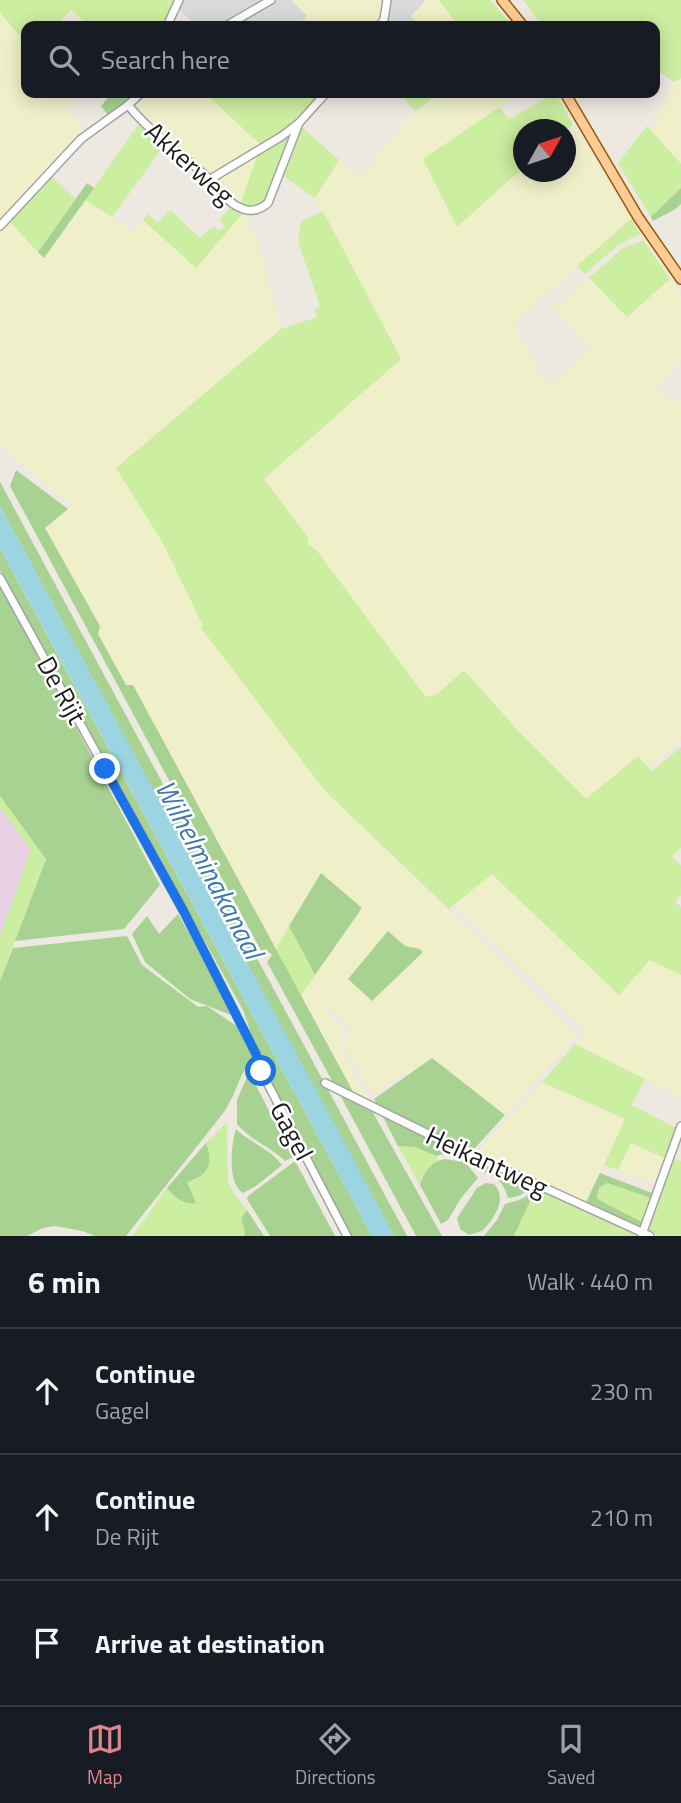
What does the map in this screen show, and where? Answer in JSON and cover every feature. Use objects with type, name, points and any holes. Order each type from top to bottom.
[{"type":"main road","points":[[502,0],[519,21]]},
{"type":"main road","points":[[568,98],[638,217],[681,279]]},
{"type":"street","points":[[170,21],[180,0]]},
{"type":"street","points":[[235,21],[271,0]]},
{"type":"street","points":[[383,21],[387,0]]},
{"type":"street","points":[[130,103],[132,98]]},
{"type":"street","points":[[0,226],[81,139],[136,98]]},
{"type":"street","points":[[209,180],[271,145],[299,123],[322,98]]},
{"type":"street","name":"Akkerweg","points":[[130,103],[234,205],[243,209],[256,210],[268,203],[299,123]]},
{"type":"street","name":"De Rijt","points":[[0,578],[184,912]]},
{"type":"street","name":"Gagel","points":[[184,912],[256,1054],[261,1071],[347,1236]]},
{"type":"street","name":"Heikantweg","points":[[325,1083],[442,1141],[645,1235]]},
{"type":"street","points":[[645,1235],[681,1126]]},
{"type":"shaded area","points":[[171,0],[487,0],[460,21],[190,21]]},
{"type":"shaded area","points":[[0,808],[31,850],[0,936]]},
{"type":"green space","points":[[0,0],[175,0],[164,21],[83,21],[71,10],[61,21],[21,21],[21,38],[0,12]]},
{"type":"green space","points":[[291,0],[384,0],[380,21],[303,21],[307,16]]},
{"type":"green space","points":[[426,0],[439,0],[455,21],[414,21],[411,16]]},
{"type":"green space","points":[[439,0],[490,0],[508,21],[455,21]]},
{"type":"green space","points":[[523,0],[681,0],[681,78],[674,82],[660,72],[660,21],[538,21]]},
{"type":"green space","points":[[0,12],[21,38],[21,98],[71,98],[67,106],[83,131],[0,220]]},
{"type":"green space","points":[[681,78],[681,164],[651,130],[674,82]]},
{"type":"green space","points":[[108,98],[129,98],[109,116],[101,106]]},
{"type":"green space","points":[[141,98],[210,98],[262,146],[213,173],[206,173],[137,113],[137,102]]},
{"type":"green space","points":[[210,98],[318,98],[303,114],[262,146]]},
{"type":"green space","points":[[404,98],[434,98],[415,111]]},
{"type":"green space","points":[[434,98],[510,98],[423,159],[456,226],[513,177],[513,182],[576,182],[576,129],[631,219],[513,324],[548,387],[591,348],[555,308],[556,301],[560,304],[589,278],[627,317],[670,279],[681,294],[681,362],[654,387],[671,400],[681,401],[681,740],[648,767],[638,757],[586,799],[520,733],[464,670],[436,695],[427,698],[424,696],[318,552],[308,544],[264,478],[401,359],[315,198],[339,160],[360,178],[408,117]]},
{"type":"green space","points":[[546,98],[558,98],[570,119],[513,119],[513,177],[457,227],[423,159],[500,107],[509,119]]},
{"type":"green space","points":[[141,121],[166,143],[112,217],[85,200]]},
{"type":"green space","points":[[647,126],[681,164],[681,188],[651,217],[618,163]]},
{"type":"green space","points":[[302,127],[339,160],[315,198],[284,176],[294,151],[291,148]]},
{"type":"green space","points":[[294,131],[266,200],[254,207],[240,206],[257,156]]},
{"type":"green space","points":[[257,156],[240,206],[229,198],[217,180]]},
{"type":"green space","points":[[52,177],[75,199],[38,252],[10,222]]},
{"type":"green space","points":[[87,183],[94,188],[44,258],[38,252]]},
{"type":"green space","points":[[681,188],[681,204],[653,221],[651,217]]},
{"type":"green space","points":[[85,200],[133,231],[143,220],[196,268],[244,212],[256,235],[281,329],[116,468],[163,543],[204,626],[202,628],[318,782],[575,1032],[575,1037],[505,1115],[432,1058],[407,1075],[404,1072],[372,1095],[344,1044],[349,1027],[326,1007],[323,1011],[344,1029],[341,1047],[370,1103],[356,1097],[301,995],[362,908],[319,874],[276,950],[133,686],[126,685],[98,633],[100,626],[45,528],[72,505],[42,483],[0,442],[0,314],[3,309],[0,306],[0,232],[10,222],[44,258]],"holes":[[[387,932],[405,946],[423,952],[372,1001]]]},
{"type":"green space","points":[[232,206],[244,212],[196,268],[143,220],[148,214],[158,223],[170,210],[200,238],[214,226],[219,231],[225,226],[219,219]]},
{"type":"green space","points":[[323,211],[401,359],[264,479],[308,538],[308,544],[318,552],[426,697],[436,695],[464,670],[520,733],[586,799],[638,756],[652,771],[681,747],[681,848],[672,856],[681,866],[681,895],[675,902],[681,907],[681,975],[650,960],[619,995],[492,874],[449,909],[326,792],[201,628],[203,626],[163,543],[116,468],[281,329],[317,317],[315,309],[320,306],[298,242],[301,221]]},
{"type":"green space","points":[[631,219],[640,234],[618,245],[585,274],[577,266]]},
{"type":"green space","points":[[643,240],[670,279],[627,317],[589,278],[623,248]]},
{"type":"green space","points":[[16,470],[68,509],[45,528],[100,626],[98,634],[126,685],[133,685],[356,1097],[336,1088],[267,962],[272,955],[270,952],[265,958],[10,486]]},
{"type":"green space","points":[[0,482],[407,1236],[394,1236],[0,506]]},
{"type":"green space","points":[[0,548],[372,1236],[351,1236],[263,1072],[244,1012],[0,571]]},
{"type":"green space","points":[[0,584],[160,885],[124,929],[15,941],[46,859],[0,796]]},
{"type":"green space","points":[[0,796],[46,858],[0,981],[0,936],[31,850],[0,808]]},
{"type":"green space","points":[[321,873],[362,908],[315,975],[289,926]]},
{"type":"green space","points":[[492,874],[619,995],[650,960],[681,975],[681,1097],[575,1044],[584,1033],[582,1027],[454,905]]},
{"type":"green space","points":[[178,914],[236,1017],[190,999],[145,962],[132,934],[147,916],[159,934]]},
{"type":"green space","points":[[289,926],[315,975],[301,995],[276,950]]},
{"type":"green space","points":[[388,931],[405,946],[423,952],[372,1001],[348,979]]},
{"type":"green space","points":[[127,936],[142,965],[198,1007],[207,1006],[244,1031],[254,1053],[253,1057],[224,1112],[126,1236],[95,1236],[55,1226],[43,1228],[27,1236],[0,1236],[0,981],[13,948]]},
{"type":"green space","points":[[575,1044],[645,1079],[632,1105],[676,1128],[665,1158],[631,1143],[618,1170],[604,1165],[625,1119],[542,1082]]},
{"type":"green space","points":[[432,1058],[505,1115],[474,1149],[378,1107],[374,1099]]},
{"type":"green space","points":[[249,1072],[293,1157],[285,1161],[237,1124],[237,1100]]},
{"type":"green space","points":[[542,1082],[625,1119],[586,1202],[479,1151]]},
{"type":"green space","points":[[340,1095],[372,1111],[442,1236],[416,1236]]},
{"type":"green space","points":[[382,1115],[470,1156],[448,1153],[436,1156],[415,1147],[398,1146]]},
{"type":"green space","points":[[227,1122],[228,1181],[247,1210],[241,1218],[246,1232],[244,1236],[132,1236],[167,1188],[179,1200],[196,1203],[186,1182],[198,1179],[208,1148],[206,1143]]},
{"type":"green space","points":[[236,1129],[282,1165],[243,1193],[234,1181],[232,1173]]},
{"type":"green space","points":[[206,1143],[209,1157],[207,1168],[200,1176],[187,1182],[196,1203],[183,1202],[167,1188]]},
{"type":"green space","points":[[631,1143],[665,1158],[656,1183],[618,1170]]},
{"type":"green space","points":[[398,1146],[415,1147],[436,1156],[438,1161],[422,1176],[420,1185]]},
{"type":"green space","points":[[672,1157],[681,1161],[681,1236],[659,1236],[647,1229]]},
{"type":"green space","points":[[444,1159],[465,1162],[478,1178],[461,1198],[448,1220],[441,1224],[420,1185],[428,1169]]},
{"type":"green space","points":[[476,1159],[529,1185],[521,1195],[508,1198],[504,1187],[495,1178],[481,1171]]},
{"type":"green space","points":[[295,1161],[335,1236],[270,1236],[247,1199]]},
{"type":"green space","points":[[600,1173],[652,1193],[651,1198],[607,1183],[599,1188],[599,1200],[642,1222],[640,1227],[586,1202]]},
{"type":"green space","points":[[486,1183],[494,1184],[498,1190],[498,1209],[482,1231],[469,1235],[460,1229],[457,1218],[477,1188]]},
{"type":"green space","points":[[607,1183],[651,1198],[642,1222],[599,1200],[599,1188]]},
{"type":"green space","points":[[533,1187],[536,1188],[514,1236],[484,1236],[505,1204],[525,1197]]},
{"type":"green space","points":[[536,1188],[636,1235],[514,1236]]},
{"type":"green space","points":[[247,1210],[264,1236],[244,1236],[241,1218]]},
{"type":"water","points":[[0,506],[394,1236],[372,1236],[0,548]]},
{"type":"route","points":[[105,769],[184,912],[256,1054],[261,1071]]},
{"type":"water label","name":"Wilhelminakanaal","points":[[210,869]]}]
